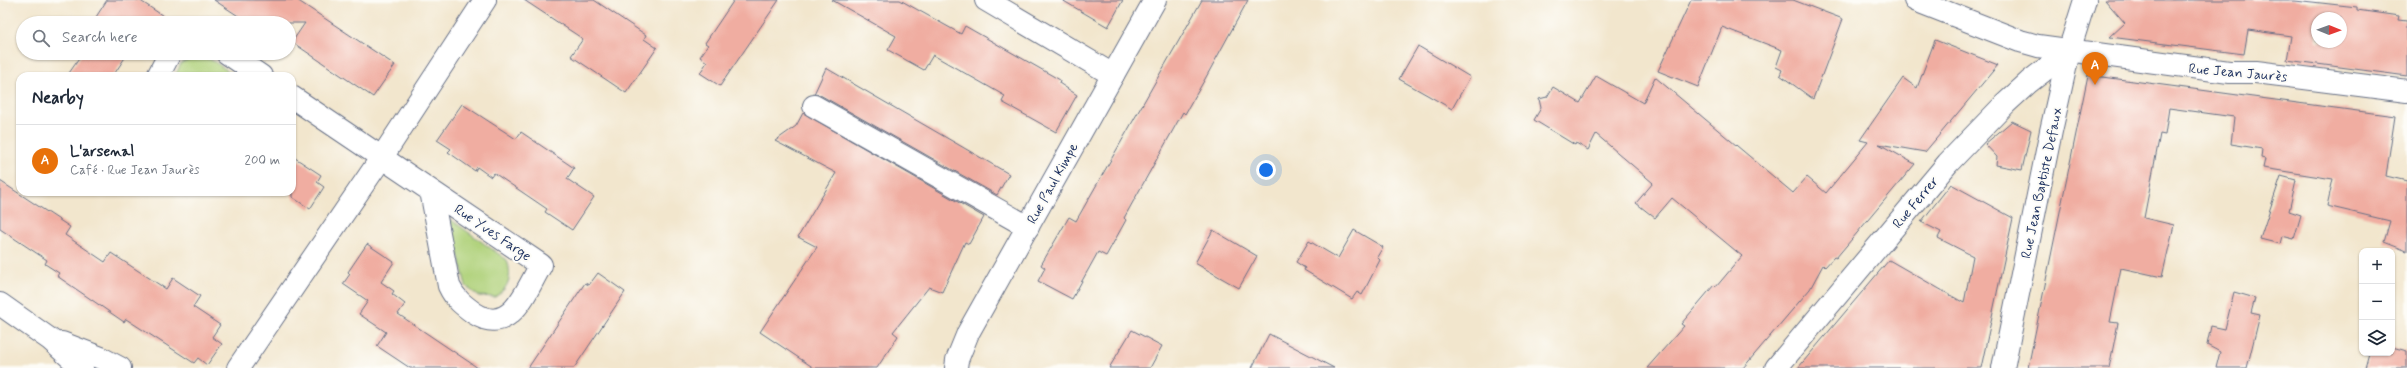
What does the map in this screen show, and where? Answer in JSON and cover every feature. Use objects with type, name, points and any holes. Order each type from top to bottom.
[{"type":"street","points":[[238,368],[382,157],[485,0]]},
{"type":"street","points":[[986,0],[1113,74]]},
{"type":"street","name":"Rue Paul Kimpe","points":[[956,368],[963,342],[1155,0]]},
{"type":"street","name":"Rue Jean Jaurès","points":[[1915,0],[2020,41],[2069,52],[2229,72],[2256,72],[2407,91]]},
{"type":"street","name":"Rue Jean Baptiste Defaux","points":[[2003,368],[2069,52],[2085,0]]},
{"type":"street","name":"Rue Ferrer","points":[[1776,368],[1958,152],[2004,104],[2069,52]]},
{"type":"street","points":[[160,72],[166,60]]},
{"type":"street","points":[[237,60],[255,72]]},
{"type":"street","name":"Rue Yves Farge","points":[[296,102],[382,157],[431,190],[541,265],[509,315],[499,320],[480,316],[458,302],[453,295],[449,286],[431,190]]},
{"type":"street","points":[[814,106],[1028,227]]},
{"type":"street","points":[[0,304],[51,340],[82,368]]},
{"type":"street","points":[[51,340],[101,358],[120,368]]},
{"type":"green space","points":[[188,60],[212,60],[230,72],[177,72],[181,63]]},
{"type":"green space","points":[[450,219],[507,260],[509,266],[509,276],[507,285],[495,297],[478,296],[466,286]]},
{"type":"building","points":[[107,0],[139,0],[163,16],[97,16]]},
{"type":"building","points":[[214,0],[297,0],[395,65],[373,97],[296,45],[296,36],[305,23],[296,23],[296,16],[238,16]]},
{"type":"building","points":[[524,0],[594,0],[646,35],[644,39],[657,48],[626,93],[571,56],[583,39]]},
{"type":"building","points":[[734,0],[779,0],[720,86],[700,73],[707,62],[700,57],[708,45],[705,43]]},
{"type":"building","points":[[832,0],[900,0],[961,34],[965,26],[1060,80],[1059,83],[1077,95],[1056,132],[1002,102],[1005,96],[933,55],[924,70],[888,50],[896,36]]},
{"type":"building","points":[[1062,0],[1123,0],[1108,27]]},
{"type":"building","points":[[1202,0],[1248,0],[1205,79],[1185,114],[1183,112],[1124,218],[1126,220],[1106,256],[1098,252],[1072,299],[1038,281],[1045,268],[1041,265],[1069,217],[1076,221]]},
{"type":"building","points":[[1691,0],[1793,0],[1843,19],[1813,99],[1780,75],[1782,70],[1776,67],[1782,50],[1722,27],[1698,87],[1658,71]]},
{"type":"building","points":[[2105,0],[2294,0],[2357,7],[2357,10],[2399,16],[2398,20],[2407,21],[2407,76],[2287,60],[2291,36],[2248,30],[2244,54],[2110,37],[2125,23]]},
{"type":"building","points":[[1935,40],[1998,65],[1925,152],[1879,144],[1915,164],[1836,258],[1834,257],[1825,267],[1823,265],[1810,289],[1743,368],[1647,368],[1684,326],[1681,324],[1714,285],[1716,287],[1742,256],[1672,198],[1655,218],[1636,203],[1653,183],[1596,134],[1588,150],[1576,143],[1575,145],[1534,120],[1541,108],[1539,99],[1547,97],[1553,87],[1580,103],[1596,76],[1643,103],[1655,77],[1793,193],[1807,177],[1826,193],[1868,142],[1860,140],[1903,78],[1917,88]]},
{"type":"building","points":[[1418,46],[1470,77],[1452,109],[1399,79]]},
{"type":"building","points":[[78,60],[123,60],[116,72],[70,72]]},
{"type":"building","points":[[826,68],[1009,174],[997,195],[820,95],[814,94]]},
{"type":"building","points":[[2088,75],[2395,116],[2386,176],[2407,181],[2407,251],[2384,242],[2390,221],[2327,206],[2333,179],[2263,168],[2265,159],[2261,158],[2262,149],[2231,144],[2234,117],[2169,108],[2165,135],[2160,134],[2144,218],[2174,225],[2162,277],[2121,268],[2110,322],[2118,323],[2109,368],[2028,368]]},
{"type":"building","points":[[462,104],[516,139],[521,132],[574,168],[567,179],[594,197],[572,230],[545,212],[547,209],[494,173],[491,177],[477,167],[475,171],[448,152],[451,149],[437,140]]},
{"type":"building","points":[[803,113],[984,217],[969,244],[965,242],[942,292],[929,287],[893,332],[898,336],[877,368],[814,368],[760,332],[817,247],[798,237],[836,173],[775,141],[796,126]]},
{"type":"building","points":[[2012,121],[2031,130],[2022,170],[1996,165],[1997,157],[1985,144]]},
{"type":"building","points":[[296,159],[321,175],[317,182],[324,187],[310,209],[292,197],[296,196]]},
{"type":"building","points":[[2281,176],[2296,180],[2289,211],[2301,215],[2294,239],[2282,236],[2280,244],[2260,239]]},
{"type":"building","points":[[0,181],[16,192],[16,196],[23,196],[70,227],[65,235],[105,262],[111,253],[166,289],[173,278],[200,296],[193,307],[220,325],[212,337],[222,344],[207,365],[198,358],[194,363],[126,319],[124,322],[57,276],[59,273],[45,264],[47,260],[0,229]]},
{"type":"building","points":[[1951,184],[2013,218],[1981,368],[1798,368],[1889,260],[1964,303],[1973,256],[1938,238],[1941,232],[1921,222]]},
{"type":"building","points":[[1213,230],[1257,256],[1239,288],[1195,263]]},
{"type":"building","points":[[1354,230],[1383,247],[1377,257],[1380,260],[1362,295],[1357,292],[1352,299],[1304,270],[1305,268],[1296,262],[1309,241],[1338,258]]},
{"type":"building","points":[[367,244],[394,262],[381,282],[394,291],[392,294],[405,304],[398,314],[478,368],[410,368],[377,346],[386,332],[359,314],[368,301],[343,284],[350,274],[348,272]]},
{"type":"building","points":[[598,273],[625,292],[574,368],[528,368],[585,283],[589,285]]},
{"type":"building","points":[[2234,292],[2255,298],[2251,313],[2260,315],[2247,368],[2216,368],[2220,352],[2207,345],[2211,326],[2225,329]]},
{"type":"building","points":[[1132,330],[1162,346],[1150,368],[1109,368]]},
{"type":"building","points":[[1269,334],[1334,368],[1252,368]]},
{"type":"building","points":[[2395,348],[2407,351],[2407,368],[2365,368],[2368,356],[2395,356]]},
{"type":"place","name":"L'arsenal","points":[[2095,85]]}]
